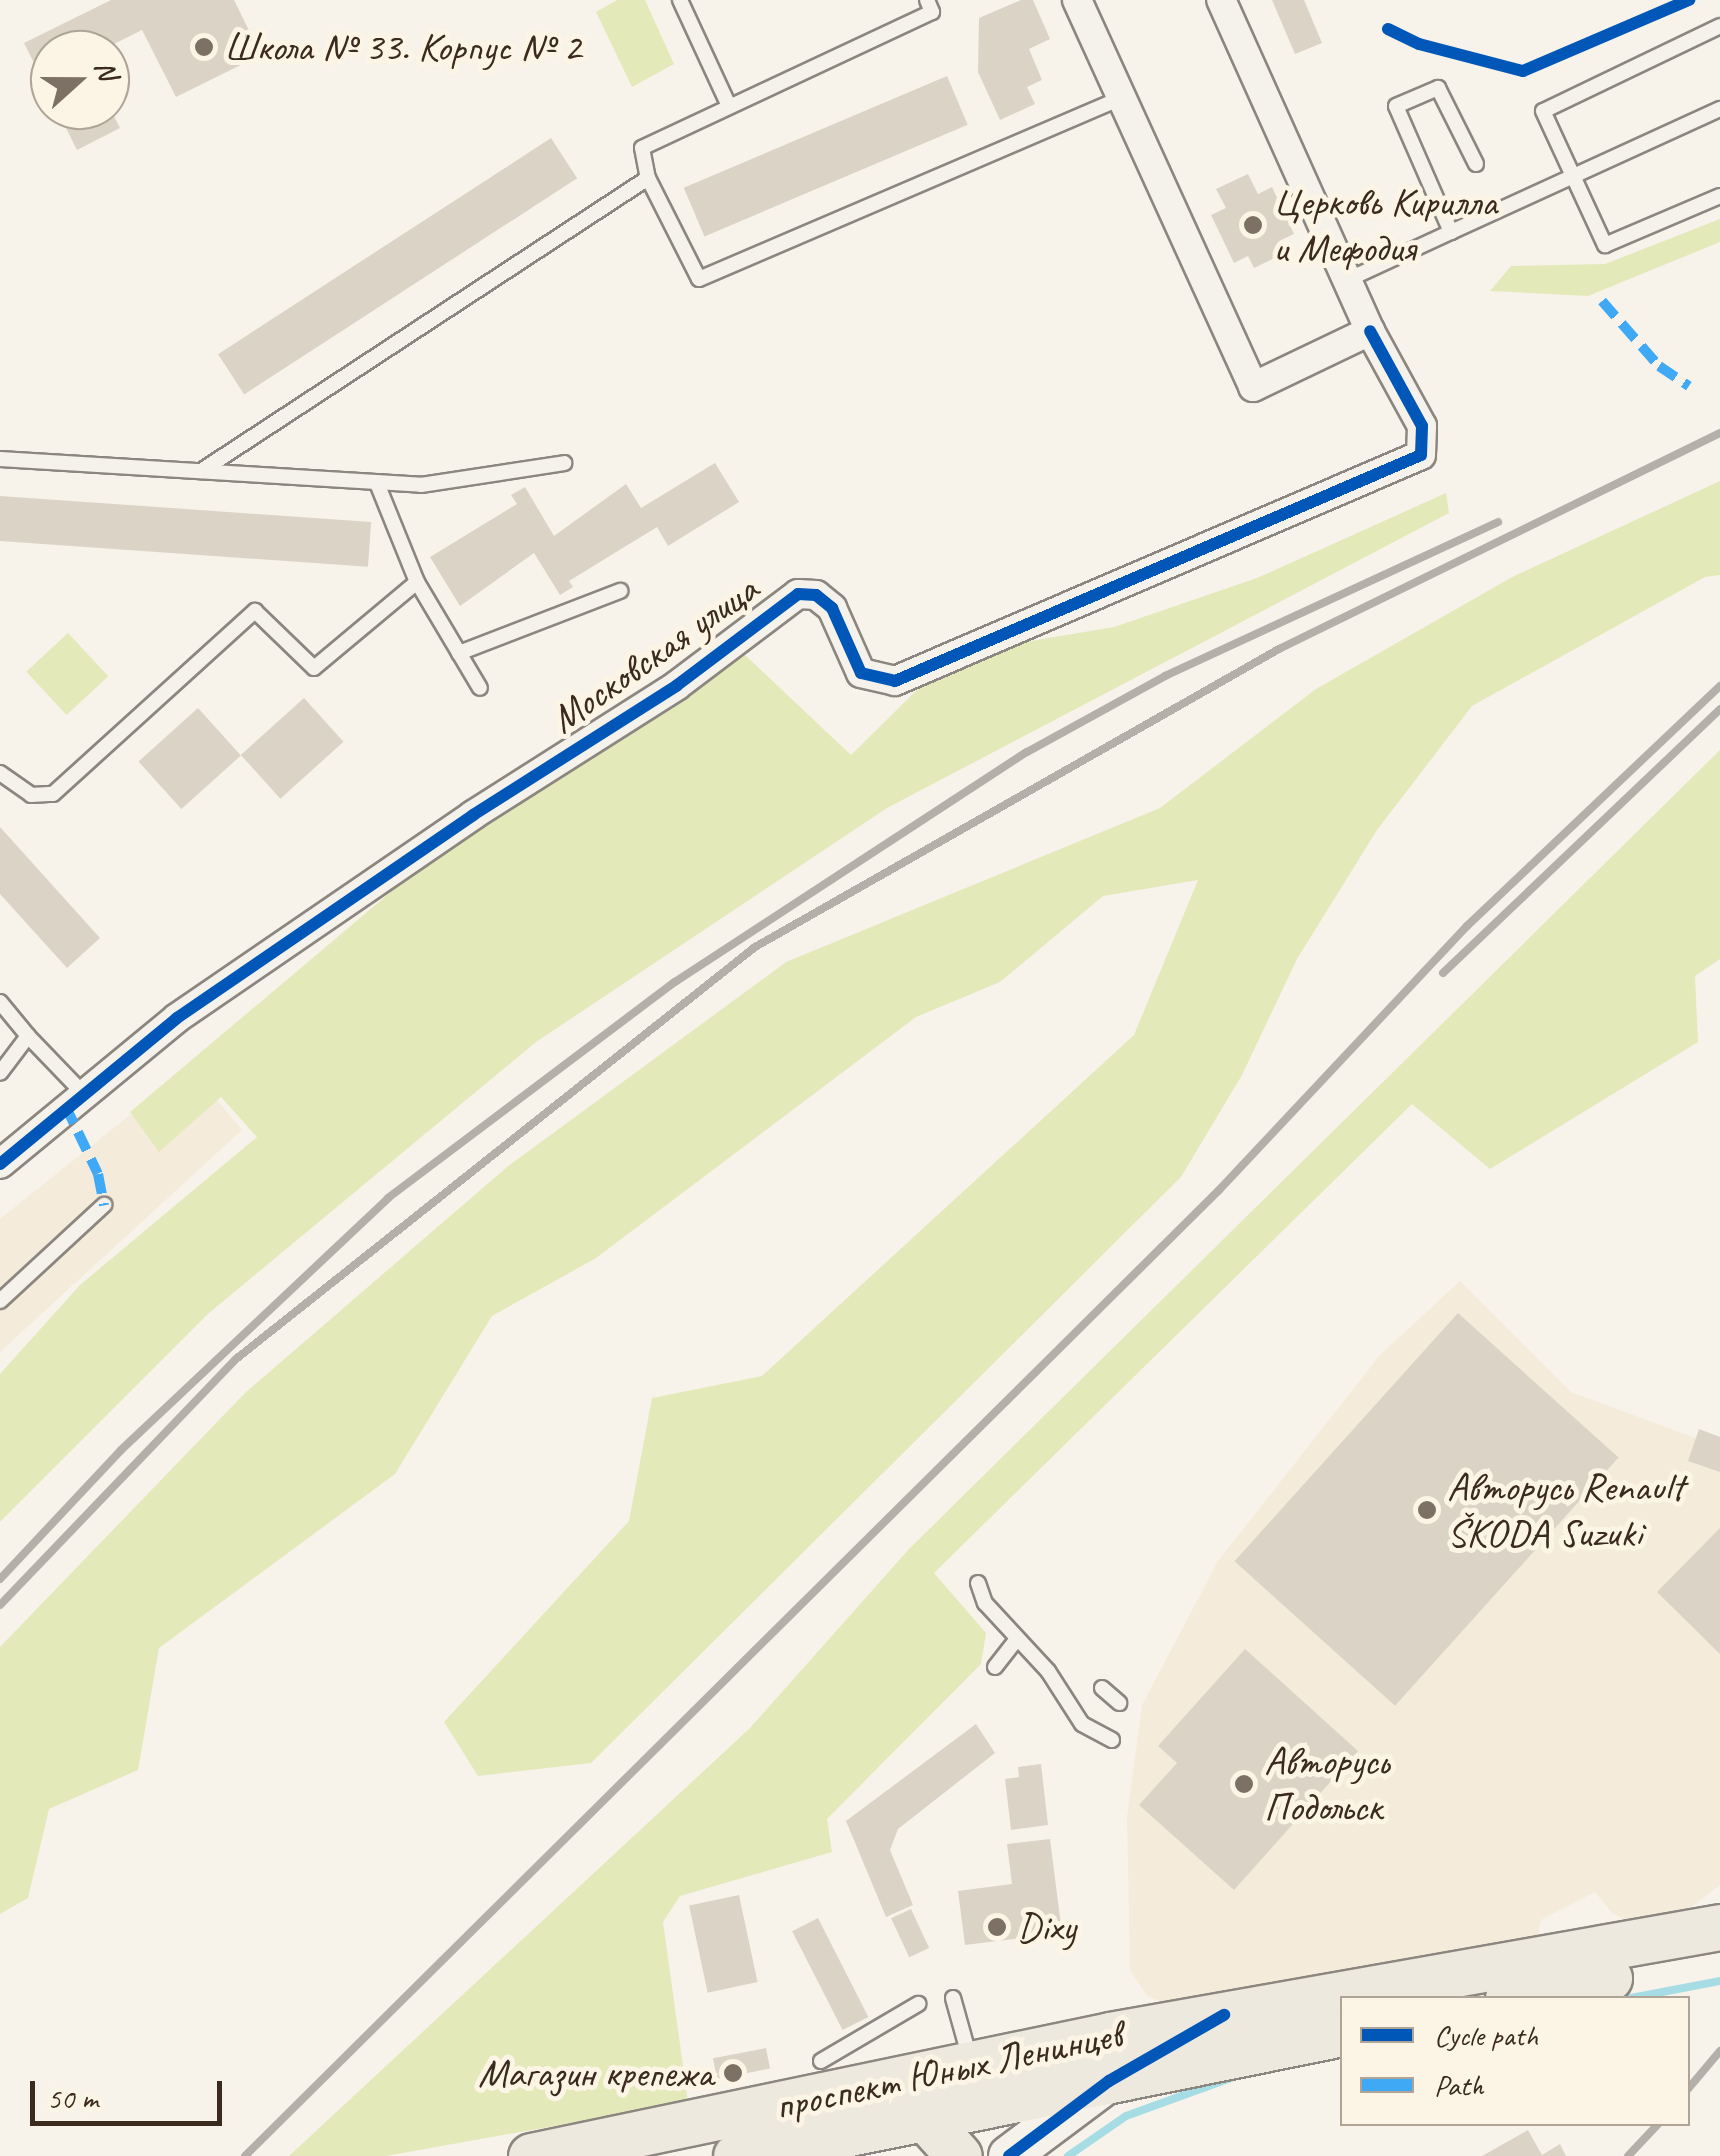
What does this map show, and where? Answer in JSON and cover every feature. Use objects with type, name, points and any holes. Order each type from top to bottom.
[{"type":"main road","name":"проспект Юных Ленинцев","points":[[531,2156],[1110,2035],[1720,1927]]},
{"type":"main road","points":[[1518,1996],[1720,1955]]},
{"type":"main road","name":"проспект Юных Ленинцев","points":[[736,2156],[1340,2033]]},
{"type":"main road","points":[[924,2117],[959,2156]]},
{"type":"street","points":[[1077,0],[1253,387],[1370,331],[1221,0]]},
{"type":"street","name":"Московская улица","points":[[0,1164],[81,1091],[312,924],[676,686],[798,594],[816,595],[832,608],[861,673],[895,681],[1422,455],[1422,426],[1370,331]]},
{"type":"street","points":[[1009,2156],[1109,2081],[1224,2015]]},
{"type":"street","points":[[1109,2081],[1110,2035]]},
{"type":"lane","points":[[680,0],[728,104]]},
{"type":"lane","points":[[927,0],[932,12],[649,141],[641,161],[691,272],[710,279],[1122,98]]},
{"type":"lane","points":[[1720,26],[1543,111],[1605,245],[1720,196]]},
{"type":"lane","points":[[1452,232],[1396,106],[1438,88],[1476,164]]},
{"type":"lane","points":[[1347,280],[1720,109]]},
{"type":"lane","points":[[200,472],[648,178]]},
{"type":"lane","points":[[0,459],[434,485],[564,463]]},
{"type":"lane","points":[[377,483],[417,582],[480,688]]},
{"type":"lane","points":[[0,774],[31,795],[53,794],[255,611],[314,668],[417,582]]},
{"type":"lane","points":[[458,653],[620,591]]},
{"type":"lane","points":[[0,1002],[81,1091]]},
{"type":"lane","points":[[0,1073],[28,1036]]},
{"type":"lane","points":[[0,1301],[104,1205]]},
{"type":"lane","points":[[978,1582],[985,1603],[1048,1671],[1082,1724],[1112,1740]]},
{"type":"lane","points":[[995,1667],[1016,1640]]},
{"type":"lane","points":[[1102,1688],[1119,1703]]},
{"type":"lane","points":[[953,1998],[971,2065]]},
{"type":"lane","points":[[821,2061],[918,2004]]},
{"type":"shaded area","points":[[190,1067],[242,1130],[0,1352],[0,1219]]},
{"type":"shaded area","points":[[1460,1281],[1571,1392],[1720,1447],[1720,1885],[1689,1909],[1634,1924],[1612,1913],[1595,1892],[1541,1920],[1536,1943],[1181,2009],[1147,1996],[1130,1970],[1127,1817],[1142,1705],[1218,1561],[1380,1355]]},
{"type":"green space","points":[[617,0],[645,0],[674,64],[632,87],[596,12]]},
{"type":"green space","points":[[1720,219],[1720,242],[1588,296],[1490,291],[1511,266],[1605,264]]},
{"type":"green space","points":[[1720,481],[1720,575],[1705,577],[1472,706],[1377,830],[1297,959],[1242,1075],[1181,1177],[591,1763],[478,1776],[444,1722],[629,1521],[652,1398],[762,1376],[1134,1035],[1198,880],[1103,896],[1000,982],[916,1017],[596,1258],[492,1316],[395,1474],[159,1648],[138,1770],[49,1809],[28,1898],[0,1914],[0,1647],[245,1393],[507,1167],[786,962],[1160,808],[1316,689],[1514,576]]},
{"type":"green space","points":[[1446,493],[1449,513],[887,808],[536,1042],[209,1313],[0,1522],[0,1374],[80,1285],[257,1137],[221,1097],[159,1152],[130,1112],[462,832],[745,655],[851,755],[923,684],[1007,645],[1114,627],[1257,578]]},
{"type":"green space","points":[[68,633],[108,676],[67,715],[26,672]]},
{"type":"green space","points":[[1720,750],[1720,959],[1695,976],[1698,1042],[1490,1169],[1412,1104],[934,1573],[986,1633],[981,1664],[827,1819],[832,1852],[680,1896],[663,1922],[688,2102],[386,2156],[289,2156],[750,1728],[909,1549]]},
{"type":"building","name":"Школа № 33. Корпус № 2","points":[[111,0],[234,0],[261,55],[176,97],[142,30],[130,36],[130,30],[50,30]]},
{"type":"building","points":[[1021,0],[1033,0],[1050,39],[1029,49],[1042,80],[1027,87],[1035,104],[1000,120],[978,72],[979,18]]},
{"type":"building","points":[[1272,0],[1304,0],[1322,43],[1295,54]]},
{"type":"building","points":[[947,76],[968,125],[704,237],[684,188]]},
{"type":"building","points":[[67,130],[116,130],[77,150]]},
{"type":"building","points":[[551,138],[577,178],[244,394],[218,354]]},
{"type":"building","name":"Церковь Кирилла и Мефодия","points":[[1248,174],[1258,194],[1272,187],[1294,234],[1279,241],[1285,253],[1254,268],[1248,256],[1234,263],[1211,215],[1226,208],[1216,189]]},
{"type":"building","points":[[715,463],[739,502],[668,546],[657,527],[569,581],[573,587],[560,595],[534,553],[460,606],[430,557],[517,504],[511,495],[525,487],[554,536],[626,484],[641,508]]},
{"type":"building","points":[[0,496],[371,522],[368,567],[0,541]]},
{"type":"building","points":[[304,698],[343,742],[280,799],[241,755]]},
{"type":"building","points":[[198,708],[241,756],[181,809],[139,762]]},
{"type":"building","points":[[0,827],[100,938],[67,968],[0,894]]},
{"type":"building","name":"Авторусь Renault ŠKODA Suzuki","points":[[1458,1313],[1619,1458],[1395,1706],[1235,1561]]},
{"type":"building","points":[[1699,1429],[1720,1437],[1720,1472],[1688,1461]]},
{"type":"building","points":[[1720,1528],[1720,1654],[1657,1592]]},
{"type":"building","name":"Авторусь Подольск","points":[[1245,1649],[1358,1751],[1234,1890],[1139,1805],[1177,1763],[1158,1746]]},
{"type":"building","points":[[976,1724],[995,1753],[898,1829],[890,1850],[913,1905],[886,1917],[846,1821]]},
{"type":"building","points":[[1041,1764],[1048,1825],[1011,1830],[1005,1779],[1019,1777],[1018,1767]]},
{"type":"building","points":[[1050,1839],[1062,1933],[965,1945],[958,1891],[1012,1884],[1007,1844]]},
{"type":"building","points":[[739,1895],[758,1982],[708,1993],[689,1906]]},
{"type":"building","points":[[911,1909],[929,1948],[909,1957],[891,1918]]},
{"type":"building","points":[[818,1918],[868,2017],[843,2030],[792,1931]]},
{"type":"building","points":[[766,2048],[770,2069],[717,2079],[713,2058]]},
{"type":"building","points":[[1528,2130],[1542,2155],[1560,2144],[1566,2156],[1482,2156]]},
{"type":"waterway","points":[[1641,1996],[1720,1981]]},
{"type":"waterway","points":[[1068,2156],[1126,2116],[1234,2077]]},
{"type":"railway","points":[[0,1605],[236,1359],[755,947],[1279,649],[1720,433]]},
{"type":"railway","points":[[0,1579],[121,1450],[388,1198],[675,982],[1027,752],[1165,676],[1498,522]]},
{"type":"railway","points":[[245,2156],[1219,1190],[1467,926],[1720,686]]},
{"type":"railway","points":[[1443,973],[1720,709]]},
{"type":"railway","points":[[1690,2087],[1720,2051]]},
{"type":"railway","points":[[1628,2156],[1656,2126]]},
{"type":"marked path","points":[[1602,301],[1659,366],[1689,386]]},
{"type":"marked path","points":[[65,1105],[98,1174],[104,1205]]},
{"type":"cycle path","points":[[1388,29],[1419,44],[1523,71],[1689,0]]},
{"type":"cycle path","points":[[0,1164],[177,1018],[473,815],[676,686],[798,594],[816,595],[832,608],[861,673],[895,681],[1421,455],[1422,426],[1370,331]]},
{"type":"cycle path","points":[[1009,2156],[1109,2081],[1224,2015]]},
{"type":"place","name":"Школа № 33. Корпус № 2","points":[[204,47]]},
{"type":"place","name":"Церковь Кирилла и Мефодия","points":[[1253,225]]},
{"type":"place","name":"Авторусь Renault ŠKODA Suzuki","points":[[1427,1510]]},
{"type":"place","name":"Авторусь Подольск","points":[[1244,1784]]},
{"type":"place","name":"Dixy","points":[[997,1927]]},
{"type":"place","name":"Магазин крепежа","points":[[733,2073]]}]
